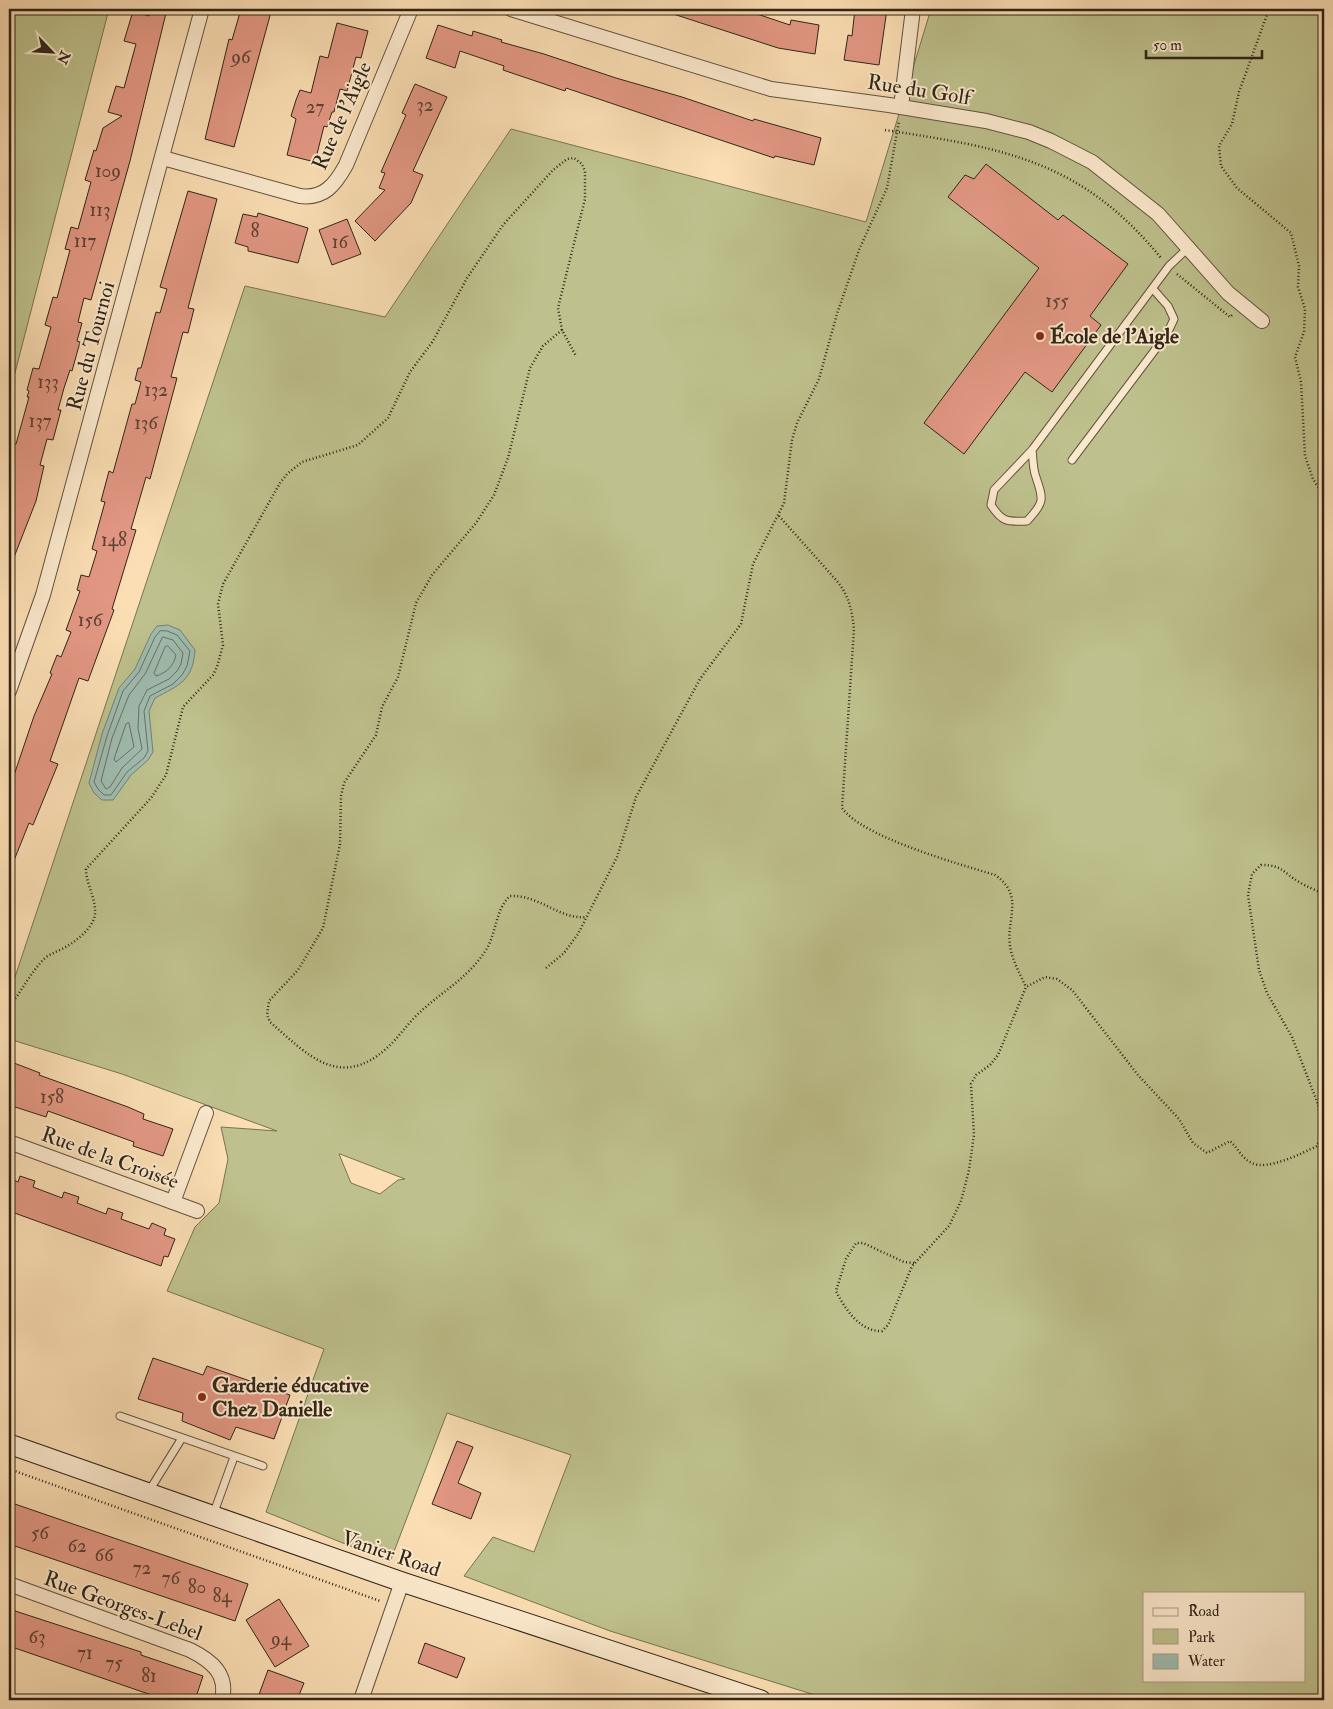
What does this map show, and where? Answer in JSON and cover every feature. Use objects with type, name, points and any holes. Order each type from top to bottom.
[{"type":"main road","name":"Vanier Road","points":[[9,1444],[402,1582],[760,1700]]},
{"type":"street","name":"Rue du Tournoi","points":[[9,691],[43,595],[202,9]]},
{"type":"street","name":"Rue de l'Aigle","points":[[162,158],[300,196],[318,196],[326,192],[339,178],[346,165],[411,9]]},
{"type":"street","name":"Rue du Golf","points":[[511,9],[740,82],[790,93],[901,107],[1008,126],[1029,132],[1092,162],[1158,214],[1242,305],[1262,321]]},
{"type":"street","points":[[901,107],[913,9]]},
{"type":"street","points":[[173,1202],[206,1113]]},
{"type":"street","name":"Rue de la Croisée","points":[[9,1142],[197,1211]]},
{"type":"street","points":[[361,1700],[402,1582]]},
{"type":"street","name":"Rue Georges-Lebel","points":[[9,1584],[190,1650],[205,1658],[216,1667],[221,1675],[222,1700]]},
{"type":"lane","points":[[1032,450],[1034,473],[1042,492],[1039,508],[1027,521],[1010,522],[998,517],[991,505],[994,490],[1032,450],[1153,289],[1168,266],[1188,248]]},
{"type":"lane","points":[[1072,460],[1166,334],[1174,319],[1168,306],[1153,289]]},
{"type":"lane","points":[[120,1416],[263,1466]]},
{"type":"lane","points":[[148,1493],[182,1438]]},
{"type":"lane","points":[[213,1516],[234,1457]]},
{"type":"path","points":[[1269,9],[1239,92],[1232,124],[1219,146],[1220,166],[1237,188],[1291,233],[1299,266],[1298,287],[1305,309],[1304,332],[1295,357],[1301,382],[1305,456],[1313,479],[1324,496]]},
{"type":"path","points":[[546,968],[564,953],[587,917],[617,857],[636,797],[700,679],[738,630],[744,615],[753,564],[784,503],[794,430],[819,378],[852,268],[887,188],[901,107]]},
{"type":"path","points":[[885,130],[950,139],[989,147],[1014,154],[1058,172],[1098,196],[1118,212],[1143,236],[1168,266],[1215,307],[1230,317],[1242,305]]},
{"type":"path","points":[[9,1008],[22,991],[32,972],[47,956],[64,948],[79,937],[95,916],[95,905],[86,877],[86,869],[151,798],[166,775],[183,707],[213,675],[217,667],[223,645],[218,604],[223,584],[280,483],[286,474],[302,462],[358,445],[388,418],[410,372],[433,341],[468,278],[503,225],[553,170],[567,159],[574,158],[582,164],[585,171],[585,199],[558,308],[562,330],[576,356]]},
{"type":"path","points":[[562,330],[543,346],[530,368],[508,458],[494,495],[476,523],[432,576],[416,603],[398,678],[382,707],[376,734],[344,784],[341,796],[340,844],[323,928],[298,970],[269,1001],[267,1015],[270,1022],[320,1063],[336,1068],[357,1065],[385,1050],[420,1012],[467,974],[487,948],[495,929],[501,905],[510,896],[523,895],[575,918],[587,917]]},
{"type":"path","points":[[779,516],[837,580],[846,592],[852,609],[854,628],[842,808],[857,824],[911,847],[995,876],[1006,883],[1012,894],[1010,946],[1026,986]]},
{"type":"path","points":[[914,1263],[904,1262],[862,1243],[856,1243],[846,1259],[836,1291],[851,1315],[873,1332],[882,1331],[888,1325],[914,1263],[949,1226],[961,1201],[969,1170],[974,1135],[971,1084],[976,1075],[998,1055],[1026,986],[1045,977],[1057,979],[1072,990],[1127,1062],[1179,1120],[1200,1150],[1207,1153],[1230,1141],[1245,1159],[1254,1164],[1265,1165],[1317,1146],[1322,1133],[1318,1104],[1292,1037],[1267,993],[1259,970],[1248,895],[1252,874],[1260,865],[1274,865],[1285,870],[1298,882],[1324,894]]},
{"type":"path","points":[[9,1469],[393,1605]]},
{"type":"green space","points":[[9,9],[109,9],[9,396]]},
{"type":"green space","points":[[931,9],[1324,9],[1324,1700],[831,1700],[610,1631],[464,1576],[493,1537],[534,1552],[571,1455],[447,1413],[390,1562],[266,1512],[324,1349],[167,1291],[195,1227],[219,1203],[228,1159],[221,1127],[277,1131],[122,1074],[9,1039],[9,995],[245,286],[385,317],[511,129],[866,222]],"holes":[[[340,1154],[405,1179],[398,1180],[380,1194],[351,1183]]]},
{"type":"water","points":[[168,625],[180,630],[195,650],[191,669],[183,681],[155,698],[149,711],[153,752],[148,760],[131,775],[113,800],[102,800],[94,793],[89,783],[102,734],[119,688],[135,669],[151,634],[157,626]]},
{"type":"building","points":[[151,9],[167,9],[130,161],[91,300],[84,298],[78,322],[82,323],[77,341],[80,342],[72,371],[70,370],[64,388],[58,410],[61,410],[53,440],[47,439],[40,465],[44,466],[36,501],[9,570],[9,442],[16,444],[29,397],[27,397],[29,391],[27,390],[33,368],[39,369],[51,327],[45,325],[53,297],[57,298],[70,250],[65,249],[71,227],[78,229],[91,182],[85,180],[94,150],[96,151],[103,128],[122,116],[108,112],[116,86],[124,88],[136,44],[124,41],[133,11],[149,16]]},
{"type":"building","points":[[241,9],[258,9],[271,12],[234,147],[205,139],[229,39],[232,40]]},
{"type":"building","points":[[664,9],[742,9],[790,25],[791,20],[819,25],[815,54],[778,48],[664,11]]},
{"type":"building","points":[[855,9],[887,9],[879,65],[844,60],[848,35],[852,36]]},
{"type":"building","points":[[337,23],[368,31],[361,58],[356,57],[347,91],[340,89],[334,112],[332,112],[327,127],[324,126],[315,162],[287,155],[296,119],[291,116],[296,100],[300,90],[311,93],[320,56],[328,58]]},
{"type":"building","points":[[438,25],[472,36],[473,31],[502,40],[501,42],[682,97],[753,121],[754,119],[821,138],[814,165],[775,156],[774,158],[566,88],[565,91],[503,70],[504,66],[460,51],[455,68],[426,58]]},
{"type":"building","points":[[415,84],[447,97],[413,171],[423,175],[411,203],[375,241],[355,221],[385,190],[379,188],[385,173],[381,172],[406,115],[402,113]]},
{"type":"building","name":"École de l'Aigle","points":[[986,164],[1058,220],[1063,215],[1128,264],[1090,316],[1101,325],[1052,392],[1025,372],[964,454],[924,423],[1039,268],[948,197],[965,175],[974,179]]},
{"type":"building","points":[[188,191],[217,199],[188,308],[194,309],[188,333],[183,332],[171,377],[177,378],[150,479],[146,477],[131,529],[136,530],[112,609],[114,610],[88,681],[79,678],[50,761],[58,764],[33,825],[29,823],[9,873],[9,790],[34,716],[52,674],[50,673],[57,655],[61,657],[71,632],[66,630],[80,591],[77,590],[81,575],[89,577],[97,551],[92,549],[105,502],[101,501],[109,471],[113,473],[132,404],[135,404],[141,382],[135,380],[138,368],[141,368],[156,312],[160,313],[167,289],[160,287]]},
{"type":"building","points":[[258,213],[308,228],[298,263],[248,251],[248,247],[235,243],[243,214],[257,217]]},
{"type":"building","points":[[347,219],[361,254],[332,265],[319,230]]},
{"type":"building","points":[[14,1063],[40,1073],[39,1075],[128,1107],[144,1114],[143,1119],[173,1129],[163,1156],[133,1146],[134,1142],[48,1111],[46,1117],[9,1105],[9,1076]]},
{"type":"building","points":[[20,1176],[35,1181],[33,1187],[62,1198],[64,1192],[79,1197],[77,1203],[106,1214],[108,1208],[123,1213],[121,1219],[149,1229],[152,1223],[166,1229],[164,1235],[175,1239],[168,1257],[164,1256],[161,1266],[9,1211],[9,1178],[18,1182]]},
{"type":"building","points":[[153,1358],[203,1375],[207,1366],[290,1395],[274,1439],[236,1427],[230,1440],[182,1421],[183,1413],[138,1399]]},
{"type":"building","points":[[457,1441],[473,1447],[458,1483],[481,1493],[471,1519],[432,1504]]},
{"type":"building","points":[[9,1502],[248,1584],[235,1621],[9,1544]]},
{"type":"building","points":[[279,1599],[309,1646],[275,1667],[246,1620]]},
{"type":"building","points":[[9,1609],[141,1652],[141,1655],[203,1676],[195,1700],[166,1700],[9,1646]]},
{"type":"building","points":[[425,1643],[465,1658],[457,1678],[418,1663]]},
{"type":"building","points":[[268,1670],[304,1683],[297,1700],[257,1700]]},
{"type":"place","name":"École de l'Aigle","points":[[1040,336]]},
{"type":"place","name":"Garderie éducative Chez Danielle","points":[[202,1397]]}]
